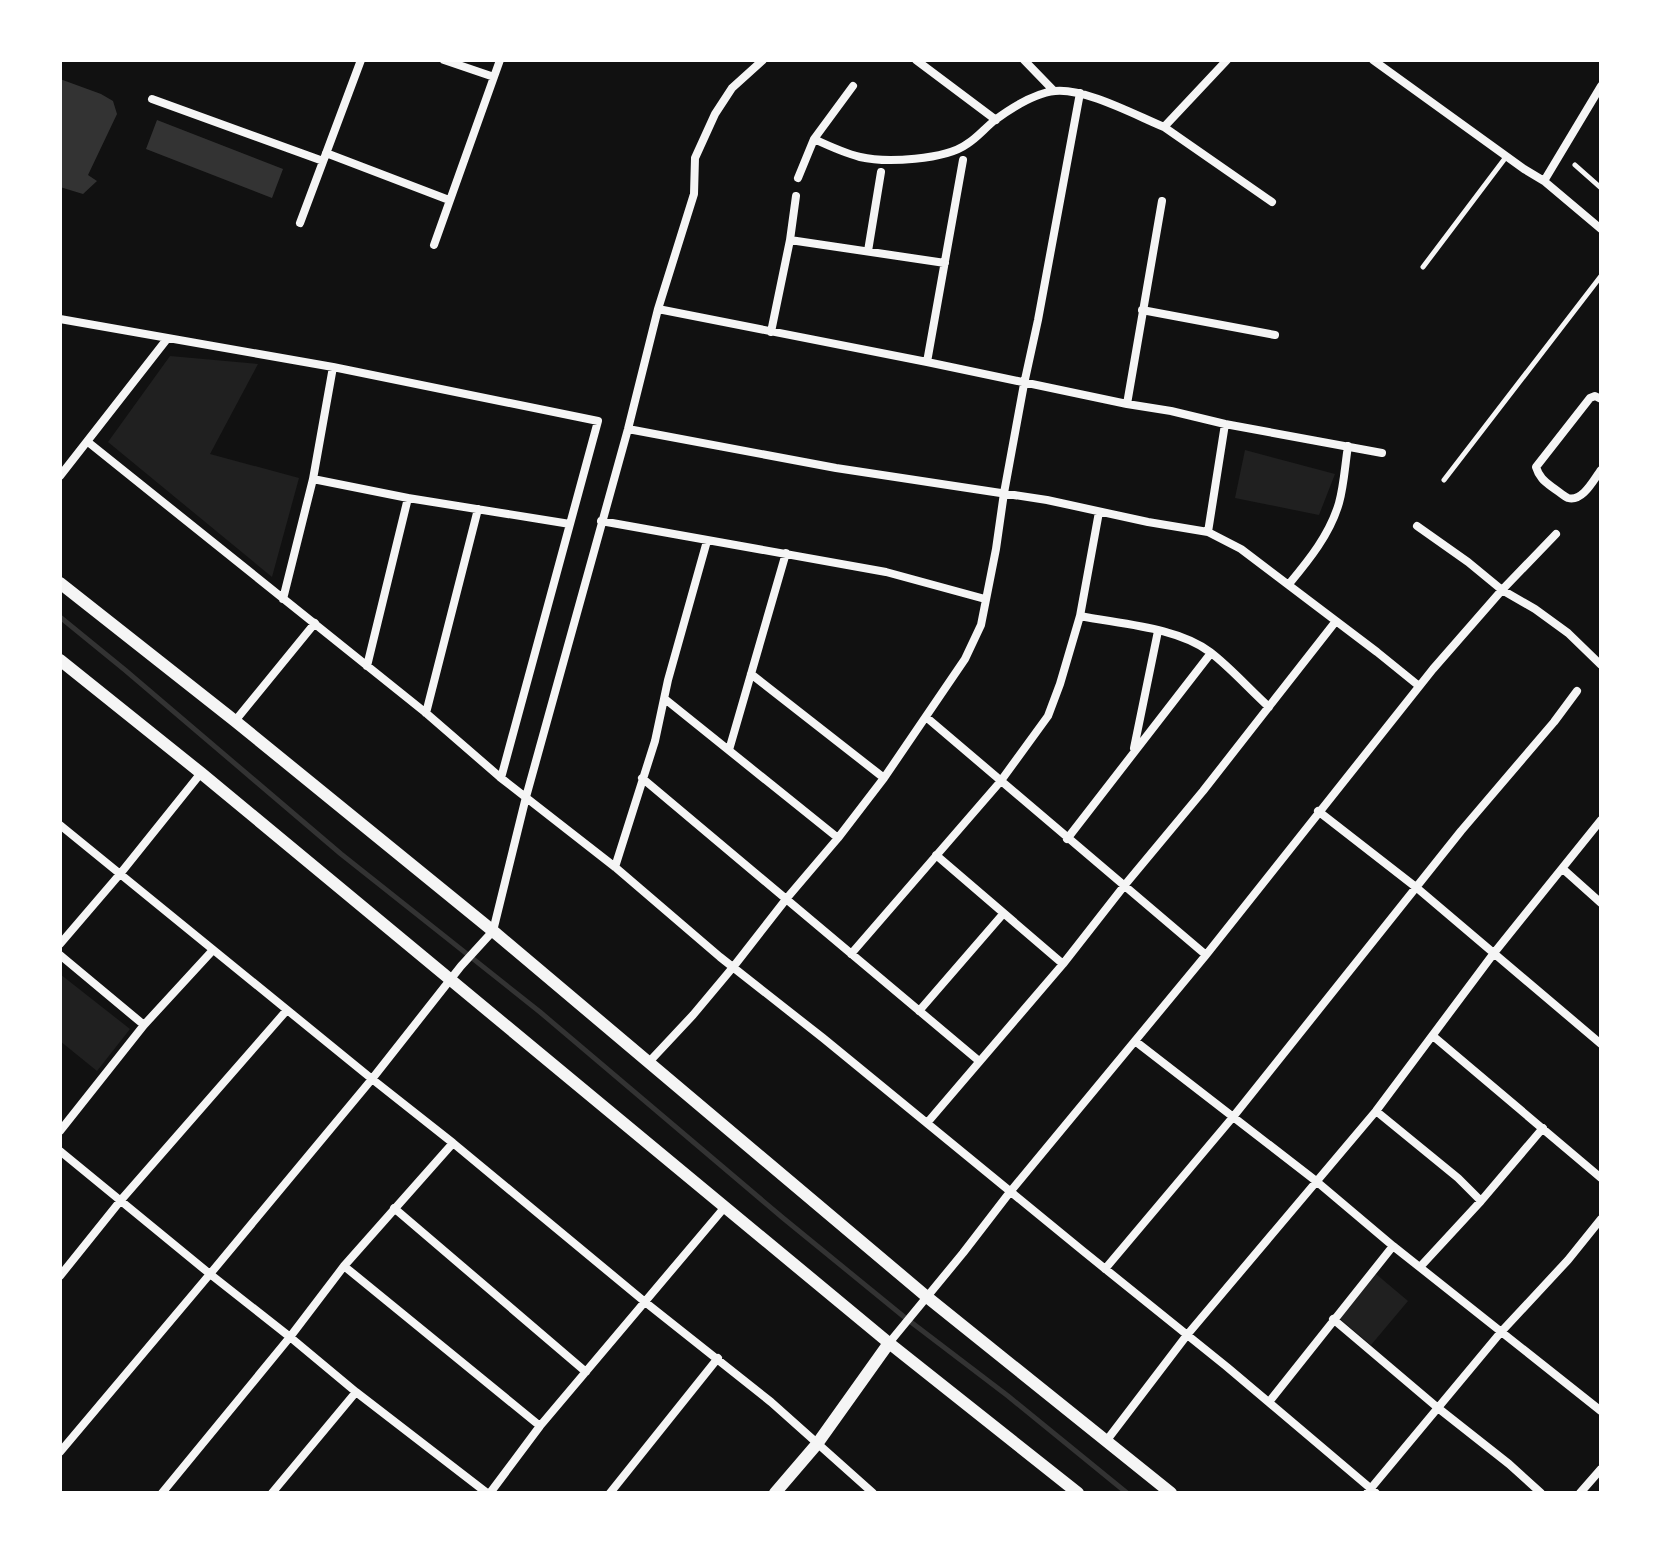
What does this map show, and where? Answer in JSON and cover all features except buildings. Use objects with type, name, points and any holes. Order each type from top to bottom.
[{"type":"street","points":[[300,223],[361,60]]},
{"type":"street","points":[[444,60],[494,77]]},
{"type":"street","points":[[434,245],[500,60]]},
{"type":"street","points":[[60,1452],[493,931],[526,797],[658,309],[694,194],[695,158],[715,114],[732,88],[763,60]]},
{"type":"street","points":[[916,60],[996,120]]},
{"type":"street","points":[[1024,60],[1054,91]]},
{"type":"street","points":[[1164,127],[1227,60]]},
{"type":"street","points":[[1373,60],[1544,181],[1601,229]]},
{"type":"street","points":[[798,178],[814,139],[853,86]]},
{"type":"street","points":[[1544,181],[1601,86]]},
{"type":"street","points":[[814,139],[869,159],[943,155],[966,146],[996,120],[1030,99],[1054,91],[1080,93],[1164,127],[1272,202]]},
{"type":"street","points":[[649,1062],[734,966],[884,778],[965,659],[981,625],[1080,93]]},
{"type":"street","points":[[152,99],[449,200]]},
{"type":"street","points":[[927,362],[963,160]]},
{"type":"street","points":[[868,251],[881,172]]},
{"type":"street","points":[[771,332],[796,196]]},
{"type":"street","points":[[1127,404],[1162,201]]},
{"type":"street","points":[[790,240],[945,263]]},
{"type":"street","points":[[658,309],[1382,453]]},
{"type":"street","points":[[1142,310],[1275,335]]},
{"type":"street","points":[[60,319],[333,367],[598,421],[501,778]]},
{"type":"street","points":[[60,476],[167,339]]},
{"type":"street","points":[[283,599],[313,479],[333,367]]},
{"type":"street","points":[[1601,399],[1595,396],[1590,398],[1536,467],[1543,481],[1570,498],[1584,493],[1601,470]]},
{"type":"street","points":[[1208,532],[1225,424]]},
{"type":"street","points":[[628,429],[836,468],[1047,500],[1208,532],[1241,549],[1289,584],[1419,686]]},
{"type":"street","points":[[88,442],[615,867],[685,928],[1269,1402],[1371,1491],[1501,1332],[1568,1260],[1601,1219]]},
{"type":"street","points":[[1289,584],[1324,537],[1334,516],[1340,500],[1348,446]]},
{"type":"street","points":[[313,479],[570,524]]},
{"type":"street","points":[[367,666],[408,498]]},
{"type":"street","points":[[426,713],[478,509]]},
{"type":"street","points":[[851,954],[1000,782],[1048,716],[1080,616],[1099,512]]},
{"type":"street","points":[[601,521],[886,572],[985,599]]},
{"type":"street","points":[[1417,526],[1502,590],[1568,633],[1601,665]]},
{"type":"street","points":[[775,1493],[817,1444],[889,1343],[1206,955],[1419,686],[1502,590],[1556,534]]},
{"type":"street","points":[[615,867],[655,741],[707,541]]},
{"type":"street","points":[[729,750],[786,553]]},
{"type":"street","points":[[60,583],[493,931],[649,1062],[923,1302],[1107,1440],[1171,1493]]},
{"type":"street","points":[[1080,616],[1181,637],[1211,653],[1269,707]]},
{"type":"street","points":[[927,1123],[1063,964],[1336,621]]},
{"type":"street","points":[[235,721],[315,623]]},
{"type":"street","points":[[1134,751],[1158,631]]},
{"type":"street","points":[[1067,839],[1211,653]]},
{"type":"street","points":[[60,660],[1071,1491]]},
{"type":"street","points":[[751,674],[884,778]]},
{"type":"street","points":[[1105,1269],[1233,1117],[1577,691]]},
{"type":"street","points":[[665,699],[838,838]]},
{"type":"street","points":[[926,717],[1206,955]]},
{"type":"street","points":[[61,940],[120,874],[201,773]]},
{"type":"street","points":[[642,778],[979,1061]]},
{"type":"street","points":[[1318,811],[1417,888],[1600,1041]]},
{"type":"street","points":[[1107,1440],[1187,1335],[1376,1111],[1494,953],[1601,820]]},
{"type":"street","points":[[60,825],[645,1302],[718,1358],[873,1493]]},
{"type":"street","points":[[936,855],[1063,964]]},
{"type":"street","points":[[1563,869],[1601,903]]},
{"type":"street","points":[[919,1011],[1003,914]]},
{"type":"street","points":[[60,1131],[144,1025],[213,950]]},
{"type":"street","points":[[60,955],[144,1025]]},
{"type":"street","points":[[60,1276],[121,1200],[287,1010]]},
{"type":"street","points":[[1433,1036],[1601,1178]]},
{"type":"street","points":[[1135,1041],[1316,1181],[1601,1411]]},
{"type":"street","points":[[1376,1111],[1458,1178],[1481,1201]]},
{"type":"street","points":[[1420,1267],[1543,1128]]},
{"type":"street","points":[[162,1493],[344,1266],[453,1143]]},
{"type":"street","points":[[60,1151],[356,1392],[488,1493],[540,1426],[724,1208]]},
{"type":"street","points":[[394,1208],[586,1372]]},
{"type":"street","points":[[1269,1402],[1393,1246]]},
{"type":"street","points":[[344,1266],[540,1426]]},
{"type":"street","points":[[1333,1319],[1541,1493]]},
{"type":"street","points":[[610,1493],[718,1358]]},
{"type":"street","points":[[272,1493],[356,1392]]},
{"type":"street","points":[[1580,1493],[1601,1469]]},
{"type":"lane","points":[[1423,267],[1507,157]]},
{"type":"lane","points":[[1575,165],[1601,188]]},
{"type":"lane","points":[[1444,480],[1601,276]]},
{"type":"shaded area","points":[[60,79],[113,101],[117,114],[88,175],[97,181],[83,194],[60,187]]},
{"type":"shaded area","points":[[157,120],[283,169],[272,198],[146,149]]},
{"type":"shaded area","points":[[170,356],[258,364],[210,454],[299,478],[272,577],[108,442]]},
{"type":"shaded area","points":[[1245,450],[1335,474],[1319,515],[1235,498]]},
{"type":"shaded area","points":[[60,974],[130,1029],[97,1071],[60,1041]]},
{"type":"shaded area","points":[[1376,1274],[1408,1301],[1371,1345],[1339,1318]]},
{"type":"waterway","points":[[60,617],[341,854],[540,1012],[783,1218],[1127,1493]]}]
